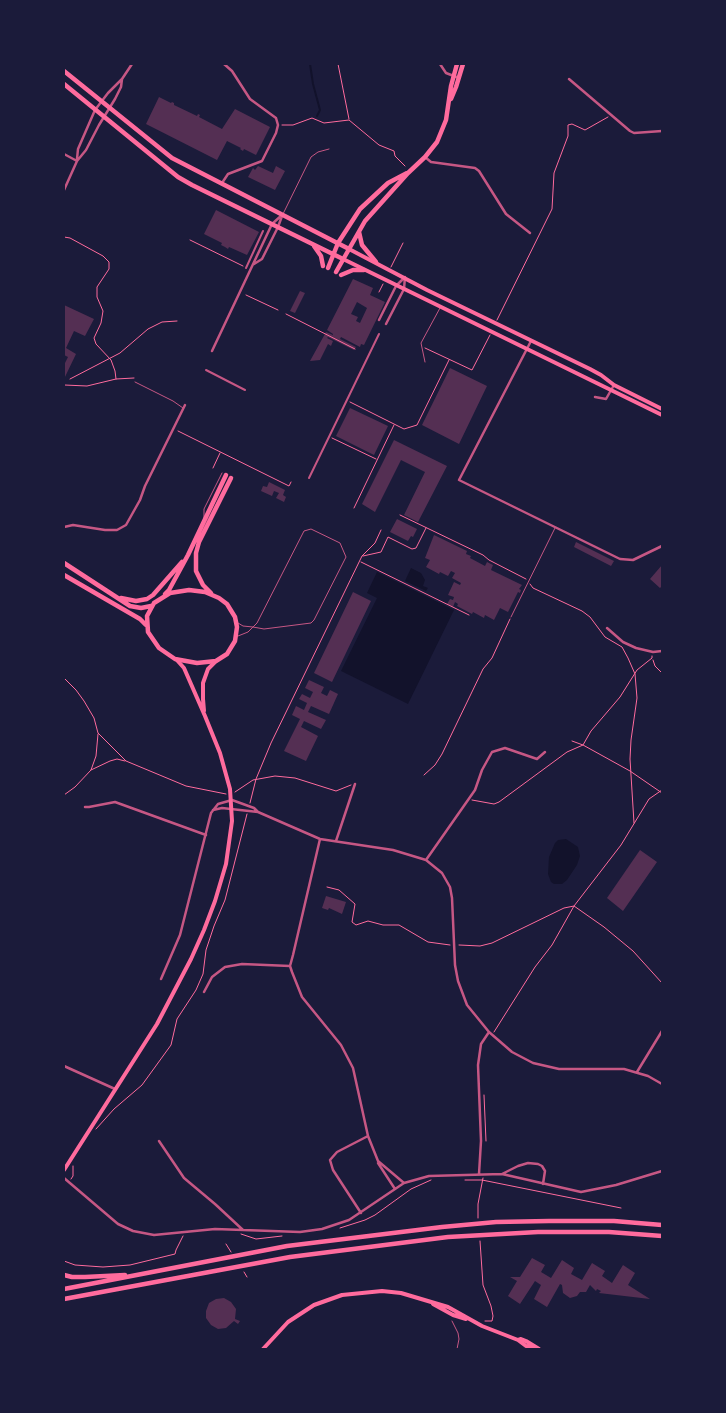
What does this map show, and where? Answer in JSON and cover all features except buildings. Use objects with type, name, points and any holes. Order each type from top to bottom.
[{"type":"main road","points":[[336,272],[359,230],[375,209],[425,157],[440,136],[446,120],[456,64]]},
{"type":"main road","points":[[449,105],[462,64]]},
{"type":"main road","points":[[64,71],[172,158],[495,324],[602,375],[614,385],[662,409]]},
{"type":"main road","points":[[64,84],[178,177],[396,286],[612,389],[662,415]]},
{"type":"main road","points":[[328,268],[338,243],[360,209],[388,183],[408,173]]},
{"type":"main road","points":[[359,230],[362,245],[376,262]]},
{"type":"main road","points":[[313,245],[321,256],[323,266]]},
{"type":"main road","points":[[341,275],[353,270],[364,270]]},
{"type":"main road","points":[[64,563],[136,608],[147,608],[169,590],[188,555],[224,474]]},
{"type":"main road","points":[[205,716],[203,683],[208,669],[229,652],[236,638],[236,622],[233,612],[227,604],[213,595],[203,585],[195,564],[196,553],[199,542],[231,478]]},
{"type":"main road","points":[[118,597],[136,601],[153,596],[188,555]]},
{"type":"main road","points":[[64,575],[140,619],[147,626]]},
{"type":"main road","points":[[164,595],[197,590],[213,595]]},
{"type":"main road","points":[[64,1170],[157,1024],[204,930],[226,864],[230,842],[232,800],[226,774],[205,716],[184,668],[155,643],[149,634],[147,626],[148,614],[152,605]]},
{"type":"main road","points":[[175,659],[197,663],[216,661]]},
{"type":"main road","points":[[64,1289],[287,1246],[469,1224],[576,1220],[662,1225]]},
{"type":"main road","points":[[64,1299],[290,1257],[487,1234],[593,1232],[662,1236]]},
{"type":"main road","points":[[64,1275],[85,1277],[137,1274]]},
{"type":"main road","points":[[263,1349],[282,1327],[296,1316],[314,1306],[336,1297],[355,1293],[382,1291],[401,1293],[451,1308],[470,1320],[518,1340],[522,1339],[537,1348]]},
{"type":"street","points":[[77,161],[78,149],[96,110],[132,64]]},
{"type":"street","points":[[221,184],[228,174],[262,161],[276,133],[278,124],[276,118],[250,98],[224,64]]},
{"type":"street","points":[[440,64],[444,72],[459,78]]},
{"type":"street","points":[[64,190],[77,161],[86,150],[121,87],[122,78]]},
{"type":"street","points":[[569,79],[634,132],[662,131]]},
{"type":"street","points":[[64,154],[77,161]]},
{"type":"street","points":[[425,157],[435,163],[475,168],[479,171],[506,214],[530,233]]},
{"type":"street","points":[[212,352],[272,224],[282,215]]},
{"type":"street","points":[[254,264],[262,259],[282,215]]},
{"type":"street","points":[[246,268],[263,231]]},
{"type":"street","points":[[379,320],[396,286],[405,277]]},
{"type":"street","points":[[386,324],[404,289],[405,277]]},
{"type":"street","points":[[309,478],[379,334]]},
{"type":"street","points":[[531,341],[459,480],[625,560],[638,559],[662,546]]},
{"type":"street","points":[[206,370],[245,390]]},
{"type":"street","points":[[595,397],[606,399],[614,385]]},
{"type":"street","points":[[64,527],[73,525],[117,530],[126,525],[185,407]]},
{"type":"street","points":[[607,628],[623,642],[636,648],[653,652],[662,651]]},
{"type":"street","points":[[426,860],[478,784],[486,760],[494,750],[507,749],[537,759],[546,752]]},
{"type":"street","points":[[336,841],[355,784]]},
{"type":"street","points":[[161,979],[180,935],[213,810],[222,802],[232,800],[254,808],[258,812]]},
{"type":"street","points":[[85,807],[115,802],[206,835]]},
{"type":"street","points":[[213,810],[222,808],[258,812],[320,839],[393,850],[426,860],[442,873],[450,887],[456,972],[463,996],[472,1012],[490,1034],[516,1054],[539,1065],[559,1069],[624,1069],[648,1076],[662,1084]]},
{"type":"street","points":[[320,839],[290,966],[300,993],[348,1057],[354,1073],[368,1136],[378,1162],[394,1189]]},
{"type":"street","points":[[204,992],[216,972],[225,967],[242,964],[290,966]]},
{"type":"street","points":[[637,1072],[662,1031]]},
{"type":"street","points":[[481,1174],[478,1065],[481,1044],[490,1034]]},
{"type":"street","points":[[64,1067],[116,1090]]},
{"type":"street","points":[[361,1213],[333,1170],[330,1160],[336,1152],[368,1136]]},
{"type":"street","points":[[159,1140],[184,1178],[243,1230]]},
{"type":"street","points":[[378,1162],[404,1184]]},
{"type":"street","points":[[502,1174],[518,1166],[538,1164],[545,1171],[543,1184]]},
{"type":"street","points":[[64,1178],[112,1220],[133,1231],[154,1235],[215,1229],[300,1232],[336,1225],[361,1213],[394,1189],[428,1176],[502,1174],[588,1192],[662,1171]]},
{"type":"lane","points":[[282,215],[311,157],[318,152],[329,149]]},
{"type":"lane","points":[[425,362],[421,343],[440,307]]},
{"type":"lane","points":[[135,382],[185,407]]},
{"type":"lane","points":[[511,617],[555,527]]},
{"type":"lane","points":[[236,622],[243,626],[253,627],[264,629],[308,624],[314,620],[346,557],[340,543],[311,529],[304,531],[257,623],[253,627],[236,638]]},
{"type":"lane","points":[[452,1321],[458,1333],[457,1349]]},
{"type":"path","points":[[338,64],[349,120],[379,145],[394,151],[395,156],[405,166]]},
{"type":"path","points":[[495,324],[552,209],[554,173],[568,136],[568,125],[572,124],[584,130],[591,125],[605,120],[610,114]]},
{"type":"path","points":[[278,124],[293,125],[312,118],[324,123],[349,120]]},
{"type":"path","points":[[64,237],[70,238],[103,256],[109,262],[109,266],[97,288],[97,297],[103,311],[101,323],[94,338],[96,344],[109,358],[115,371],[116,379]]},
{"type":"path","points":[[190,240],[246,268]]},
{"type":"path","points":[[246,294],[278,310]]},
{"type":"path","points":[[286,314],[355,349]]},
{"type":"path","points":[[70,379],[120,353],[148,329],[162,322],[177,321]]},
{"type":"path","points":[[422,347],[472,370],[491,332]]},
{"type":"path","points":[[347,400],[404,429],[417,425],[449,360]]},
{"type":"path","points":[[64,385],[91,386],[116,379],[134,378]]},
{"type":"path","points":[[354,508],[394,424]]},
{"type":"path","points":[[178,432],[289,486],[291,482]]},
{"type":"path","points":[[329,436],[377,460]]},
{"type":"path","points":[[213,468],[221,453]]},
{"type":"path","points":[[400,515],[480,553],[489,560],[525,578],[533,588],[547,596],[582,611],[590,617],[605,636],[622,647],[634,674],[637,701],[631,740],[630,770],[634,823]]},
{"type":"path","points":[[362,556],[381,552],[388,537],[412,549],[416,548],[426,528]]},
{"type":"path","points":[[250,802],[256,779],[271,743],[362,556],[375,543],[381,530]]},
{"type":"path","points":[[360,562],[469,615]]},
{"type":"path","points":[[424,775],[436,765],[483,670],[492,658],[511,617]]},
{"type":"path","points":[[653,652],[652,658],[662,673]]},
{"type":"path","points":[[469,798],[482,802],[498,803],[567,752],[583,745],[591,731],[620,698],[634,674],[652,658]]},
{"type":"path","points":[[64,678],[83,698],[94,718],[98,733],[96,756],[91,770]]},
{"type":"path","points":[[98,733],[126,761]]},
{"type":"path","points":[[572,741],[630,770],[662,793]]},
{"type":"path","points":[[64,795],[75,787],[91,770],[117,759],[186,786],[225,794]]},
{"type":"path","points":[[240,790],[256,779],[280,776],[295,778],[336,791],[355,784]]},
{"type":"path","points":[[490,1034],[552,945],[574,906],[621,845],[648,799],[662,790]]},
{"type":"path","points":[[327,887],[339,890],[355,904],[352,922],[356,925],[368,922],[398,925],[428,942],[447,945],[480,946],[492,943],[564,908],[574,906],[633,951],[662,983]]},
{"type":"path","points":[[484,1092],[486,1142]]},
{"type":"path","points":[[478,1219],[481,1174]]},
{"type":"path","points":[[339,1228],[370,1217],[411,1189],[420,1184],[435,1180]]},
{"type":"path","points":[[462,1180],[482,1180],[621,1208]]},
{"type":"path","points":[[235,1234],[256,1239],[287,1236]]},
{"type":"path","points":[[64,1261],[104,1267],[130,1264],[175,1254],[184,1235]]},
{"type":"path","points":[[479,1239],[483,1285],[491,1306],[492,1316],[492,1321],[484,1321]]},
{"type":"shaded area","points":[[411,568],[421,573],[425,580],[423,586],[428,588],[426,591],[405,581]]},
{"type":"shaded area","points":[[377,572],[454,610],[408,704],[341,671],[377,598],[367,593]]},
{"type":"shaded area","points":[[566,839],[578,847],[580,856],[577,865],[567,880],[562,884],[554,884],[551,882],[548,874],[549,857],[555,843],[558,840]]},
{"type":"waterway","points":[[310,64],[320,110],[317,116]]}]
